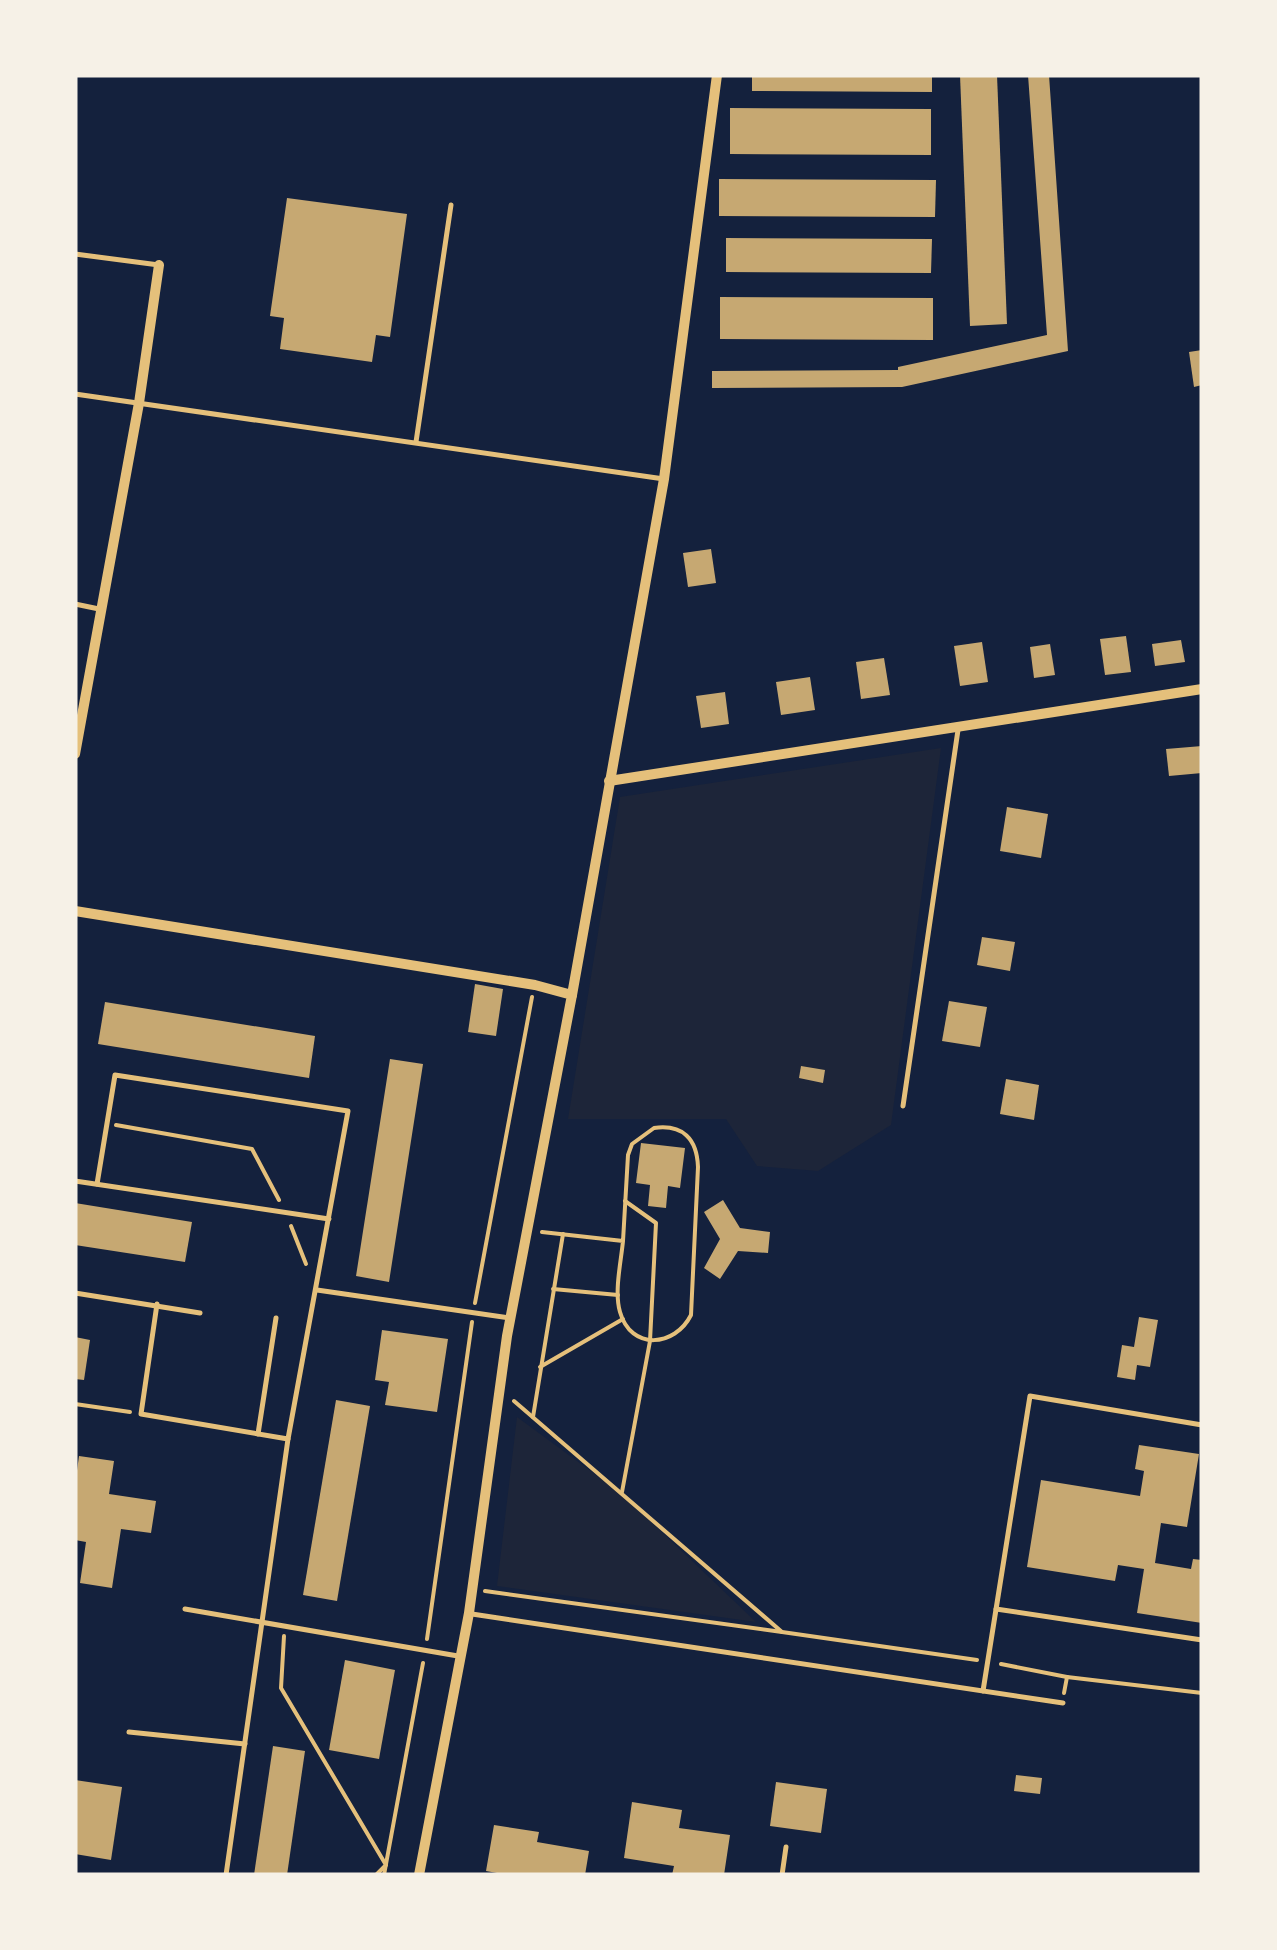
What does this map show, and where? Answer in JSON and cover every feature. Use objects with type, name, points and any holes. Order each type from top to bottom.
[{"type":"street","points":[[419,1875],[469,1613],[510,1318],[664,479],[717,75]]},
{"type":"street","points":[[75,754],[159,265]]},
{"type":"street","points":[[609,781],[1202,689]]},
{"type":"street","points":[[75,910],[535,985],[572,995]]},
{"type":"lane","points":[[416,442],[451,206]]},
{"type":"lane","points":[[75,254],[159,265]]},
{"type":"lane","points":[[75,394],[664,479]]},
{"type":"lane","points":[[75,604],[99,609]]},
{"type":"lane","points":[[903,1106],[958,727]]},
{"type":"lane","points":[[96,1184],[115,1075],[348,1111],[288,1439],[226,1875]]},
{"type":"lane","points":[[75,1180],[329,1218]]},
{"type":"lane","points":[[317,1290],[510,1318]]},
{"type":"lane","points":[[75,1293],[200,1312]]},
{"type":"lane","points":[[157,1304],[141,1414],[288,1439]]},
{"type":"lane","points":[[258,1434],[276,1318]]},
{"type":"lane","points":[[983,1691],[1030,1396],[1202,1425]]},
{"type":"lane","points":[[185,1609],[461,1657]]},
{"type":"lane","points":[[996,1609],[1202,1640]]},
{"type":"lane","points":[[469,1613],[1063,1703]]},
{"type":"lane","points":[[129,1732],[246,1744]]},
{"type":"lane","points":[[782,1875],[786,1847]]},
{"type":"path","points":[[384,1875],[425,1650],[473,1312],[535,985]]},
{"type":"path","points":[[107,1123],[252,1149],[286,1212],[317,1290]]},
{"type":"path","points":[[654,1128],[680,1130],[692,1139],[698,1167],[691,1315],[684,1329],[650,1341],[638,1337],[623,1318],[619,1312],[623,1241],[632,1144],[654,1128]]},
{"type":"path","points":[[622,1494],[650,1341],[656,1223],[625,1200]]},
{"type":"path","points":[[527,1230],[623,1241]]},
{"type":"path","points":[[532,1417],[562,1234]]},
{"type":"path","points":[[553,1289],[619,1295]]},
{"type":"path","points":[[540,1366],[623,1318]]},
{"type":"path","points":[[500,1388],[782,1632]]},
{"type":"path","points":[[75,1404],[141,1414]]},
{"type":"path","points":[[472,1590],[1202,1693]]},
{"type":"path","points":[[284,1627],[281,1688],[386,1865]]},
{"type":"path","points":[[1063,1703],[1067,1676]]},
{"type":"path","points":[[376,1875],[386,1865]]},
{"type":"shaded area","points":[[941,748],[891,1125],[818,1171],[757,1166],[726,1119],[568,1119],[620,797]]},
{"type":"shaded area","points":[[517,1417],[622,1494],[756,1622],[497,1586]]},
{"type":"building","points":[[752,75],[932,75],[932,92],[752,91]]},
{"type":"building","points":[[960,75],[997,75],[1007,324],[970,326]]},
{"type":"building","points":[[1028,75],[1049,75],[1068,351],[902,387],[712,388],[712,371],[898,370],[1047,335]]},
{"type":"building","points":[[730,108],[931,109],[931,155],[730,154]]},
{"type":"building","points":[[719,179],[936,180],[935,217],[719,216]]},
{"type":"building","points":[[287,198],[407,214],[390,337],[376,335],[372,362],[280,349],[284,318],[270,316]]},
{"type":"building","points":[[726,238],[932,239],[931,273],[726,272]]},
{"type":"building","points":[[720,297],[933,298],[933,340],[720,339]]},
{"type":"building","points":[[1202,350],[1202,385],[1194,387],[1189,352]]},
{"type":"building","points":[[711,549],[716,583],[688,587],[683,553]]},
{"type":"building","points":[[1126,636],[1131,672],[1105,675],[1100,639]]},
{"type":"building","points":[[1181,640],[1185,662],[1155,666],[1152,644]]},
{"type":"building","points":[[982,642],[988,682],[960,686],[954,646]]},
{"type":"building","points":[[1050,644],[1055,675],[1034,678],[1030,647]]},
{"type":"building","points":[[884,658],[890,695],[861,699],[856,662]]},
{"type":"building","points":[[810,677],[815,710],[781,715],[776,682]]},
{"type":"building","points":[[725,692],[729,724],[701,728],[696,696]]},
{"type":"building","points":[[1202,746],[1202,773],[1169,776],[1166,749]]},
{"type":"building","points":[[1007,807],[1048,814],[1041,858],[1000,851]]},
{"type":"building","points":[[982,937],[1015,942],[1010,971],[977,965]]},
{"type":"building","points":[[475,984],[503,989],[496,1036],[468,1032]]},
{"type":"building","points":[[949,1001],[987,1007],[980,1047],[942,1041]]},
{"type":"building","points":[[105,1002],[315,1036],[309,1078],[98,1044]]},
{"type":"building","points":[[390,1059],[423,1064],[389,1282],[356,1276]]},
{"type":"building","points":[[801,1066],[825,1070],[823,1083],[799,1078]]},
{"type":"building","points":[[1006,1079],[1039,1085],[1034,1120],[1000,1114]]},
{"type":"building","points":[[641,1143],[685,1148],[680,1188],[668,1186],[666,1208],[648,1206],[650,1185],[636,1183]]},
{"type":"building","points":[[723,1200],[740,1228],[770,1232],[768,1253],[738,1251],[720,1279],[704,1268],[720,1239],[704,1212]]},
{"type":"building","points":[[75,1203],[192,1222],[185,1262],[75,1245]]},
{"type":"building","points":[[1139,1317],[1158,1320],[1150,1367],[1137,1365],[1135,1380],[1117,1377],[1122,1345],[1134,1347]]},
{"type":"building","points":[[382,1330],[448,1339],[437,1412],[385,1405],[389,1382],[375,1380]]},
{"type":"building","points":[[75,1337],[90,1340],[84,1380],[75,1379]]},
{"type":"building","points":[[336,1400],[370,1406],[337,1601],[303,1595]]},
{"type":"building","points":[[1139,1445],[1199,1454],[1187,1527],[1161,1523],[1155,1563],[1191,1569],[1193,1559],[1202,1560],[1202,1623],[1137,1613],[1144,1569],[1118,1565],[1115,1581],[1027,1567],[1041,1480],[1140,1496],[1144,1471],[1135,1469]]},
{"type":"building","points":[[79,1456],[114,1461],[109,1494],[156,1501],[151,1533],[121,1529],[112,1588],[80,1583],[86,1542],[75,1540]]},
{"type":"building","points":[[345,1660],[395,1670],[379,1759],[329,1750]]},
{"type":"building","points":[[273,1746],[305,1751],[287,1875],[254,1875]]},
{"type":"building","points":[[1016,1775],[1042,1778],[1040,1794],[1014,1791]]},
{"type":"building","points":[[75,1780],[122,1787],[111,1860],[75,1854]]},
{"type":"building","points":[[776,1782],[827,1789],[821,1833],[770,1826]]},
{"type":"building","points":[[632,1802],[682,1810],[679,1828],[730,1835],[724,1875],[672,1875],[674,1866],[624,1858]]},
{"type":"building","points":[[494,1825],[539,1832],[537,1842],[589,1851],[585,1875],[508,1875],[486,1871]]}]
